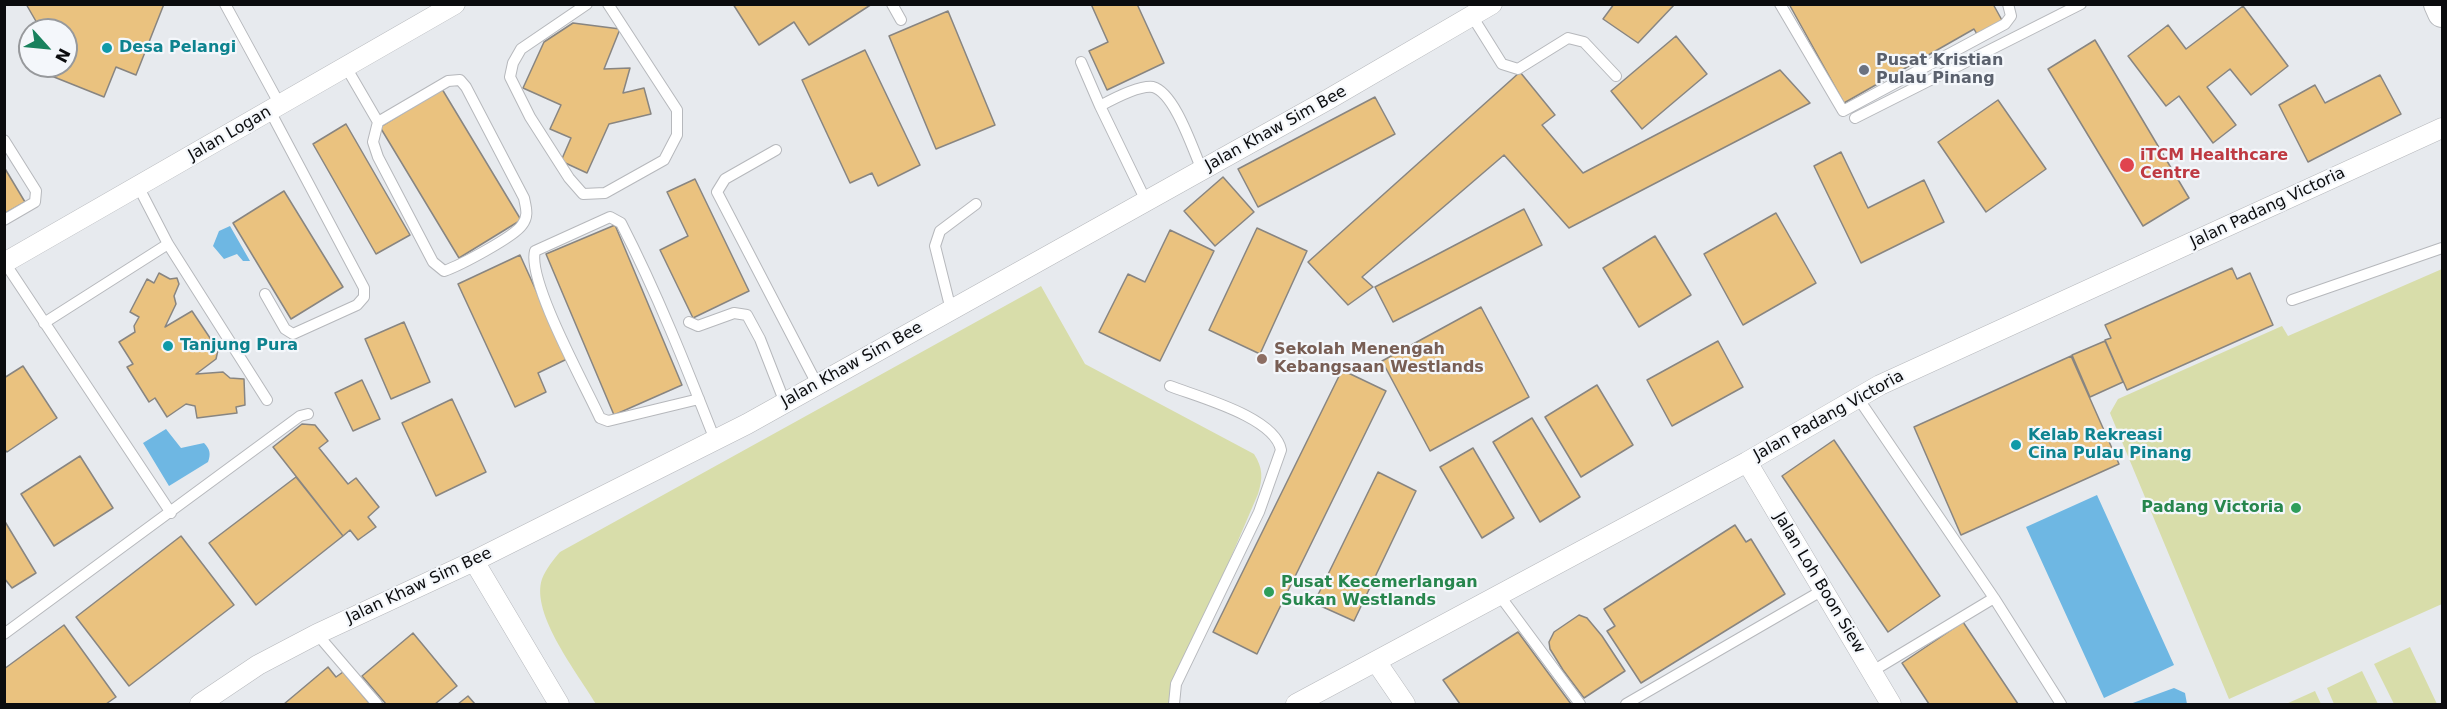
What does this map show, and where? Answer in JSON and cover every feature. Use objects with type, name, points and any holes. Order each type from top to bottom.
[{"type":"main road","points":[[2440,4],[2442,13]]},
{"type":"street","name":"Jalan Logan","points":[[5,263],[455,4]]},
{"type":"street","name":"Jalan Khaw Sim Bee","points":[[200,705],[258,665],[317,634],[474,561],[785,403],[1202,170],[1492,4]]},
{"type":"street","name":"Jalan Padang Victoria","points":[[1296,705],[1747,462],[1880,385],[2442,128]]},
{"type":"street","name":"Jalan Loh Boon Siew","points":[[1747,462],[1891,705]]},
{"type":"street","points":[[474,561],[560,705]]},
{"type":"street","points":[[1377,663],[1405,705]]},
{"type":"lane","points":[[225,4],[364,288],[364,297],[357,305],[293,334],[285,329],[265,294]]},
{"type":"lane","points":[[586,4],[521,49],[513,63],[510,77],[530,117],[568,178],[583,194],[605,193],[664,160],[677,135],[677,110],[608,4]]},
{"type":"lane","points":[[892,4],[901,20]]},
{"type":"lane","points":[[1780,4],[1842,111],[2005,24],[2011,16],[2008,4]]},
{"type":"lane","points":[[1855,118],[2081,4]]},
{"type":"lane","points":[[1472,16],[1502,64],[1518,69],[1568,38],[1584,42],[1616,75]]},
{"type":"lane","points":[[1081,62],[1146,201]]},
{"type":"lane","points":[[345,67],[378,122],[373,142],[378,157],[433,262],[444,271],[459,266],[521,227],[527,214],[524,198],[466,87],[460,80],[448,81],[378,122]]},
{"type":"lane","points":[[1100,106],[1117,96],[1150,87],[1161,91],[1170,100],[1202,170]]},
{"type":"lane","points":[[4,140],[36,190],[35,202],[4,220]]},
{"type":"lane","points":[[776,150],[725,179],[717,192],[818,384]]},
{"type":"lane","points":[[138,186],[168,244],[267,400]]},
{"type":"lane","points":[[951,310],[934,246],[940,231],[976,204]]},
{"type":"lane","points":[[699,399],[608,421],[600,418],[543,295],[533,260],[535,251],[610,218],[621,223],[678,344],[715,440]]},
{"type":"lane","points":[[44,323],[168,244]]},
{"type":"lane","points":[[2292,300],[2442,248]]},
{"type":"lane","points":[[5,263],[171,513]]},
{"type":"lane","points":[[689,322],[698,326],[734,313],[747,315],[760,339],[785,403]]},
{"type":"lane","points":[[1170,386],[1268,428],[1279,442],[1281,450],[1259,512],[1176,684],[1174,705]]},
{"type":"lane","points":[[1858,398],[1994,598],[2061,705]]},
{"type":"lane","points":[[4,634],[300,416],[308,414]]},
{"type":"lane","points":[[1626,705],[1823,590]]},
{"type":"lane","points":[[1500,596],[1580,705]]},
{"type":"lane","points":[[1871,672],[1994,598]]},
{"type":"lane","points":[[317,634],[377,705]]},
{"type":"green space","name":"Padang Victoria","points":[[2442,269],[2442,604],[2229,699],[2110,413],[2118,399],[2282,326],[2288,336]]},
{"type":"green space","points":[[1041,286],[1085,364],[1254,454],[1261,469],[1258,494],[1168,704],[596,704],[558,644],[543,609],[540,593],[542,579],[560,552]]},
{"type":"green space","points":[[2410,647],[2437,704],[2394,704],[2374,664]]},
{"type":"green space","points":[[2362,671],[2378,704],[2334,704],[2327,688]]},
{"type":"green space","points":[[2315,691],[2321,704],[2286,704]]},
{"type":"water","points":[[230,226],[250,261],[243,261],[237,254],[224,259],[213,246],[219,231]]},
{"type":"water","points":[[166,429],[181,448],[204,443],[210,454],[208,462],[169,486],[143,443]]},
{"type":"water","points":[[2097,495],[2174,665],[2104,698],[2026,527]]},
{"type":"water","points":[[2174,688],[2185,693],[2187,704],[2130,704]]},
{"type":"building","name":"Desa Pelangi","points":[[26,4],[164,4],[136,75],[116,67],[104,97],[56,78],[78,78],[78,18],[34,18]]},
{"type":"building","points":[[733,4],[872,4],[809,45],[794,22],[759,45]]},
{"type":"building","points":[[1091,4],[1137,4],[1164,63],[1107,90],[1089,51],[1108,42]]},
{"type":"building","points":[[1614,4],[1675,4],[1638,43],[1603,19]]},
{"type":"building","name":"Pusat Kristian Pulau Pinang","points":[[1789,4],[1993,4],[2003,22],[1978,36],[1974,29],[1844,103]]},
{"type":"building","points":[[2243,6],[2288,66],[2251,95],[2230,69],[2207,87],[2236,125],[2213,143],[2179,96],[2166,106],[2128,56],[2168,25],[2186,49]]},
{"type":"building","points":[[948,11],[995,125],[936,149],[889,36]]},
{"type":"building","points":[[573,23],[620,29],[604,69],[630,68],[623,93],[644,88],[651,114],[609,124],[587,173],[561,161],[571,138],[550,129],[561,105],[523,88],[544,42]]},
{"type":"building","points":[[1676,36],[1707,74],[1642,129],[1611,91]]},
{"type":"building","points":[[2095,40],[2189,198],[2143,226],[2048,69]]},
{"type":"building","points":[[865,50],[920,165],[878,186],[872,173],[850,183],[802,80]]},
{"type":"building","points":[[1780,70],[1810,103],[1569,228],[1504,155],[1362,277],[1373,287],[1348,305],[1308,262],[1520,72],[1555,115],[1542,125],[1583,173]]},
{"type":"building","points":[[2380,75],[2401,114],[2308,162],[2279,105],[2315,85],[2325,103]]},
{"type":"building","points":[[442,89],[521,220],[459,258],[380,127]]},
{"type":"building","points":[[1375,97],[1395,134],[1258,207],[1238,169]]},
{"type":"building","points":[[1998,100],[2046,169],[1986,212],[1938,142]]},
{"type":"building","points":[[346,124],[410,235],[376,254],[313,144]]},
{"type":"building","points":[[1841,152],[1868,208],[1924,180],[1944,222],[1861,263],[1814,166]]},
{"type":"building","points":[[4,167],[25,202],[4,214]]},
{"type":"building","points":[[1223,177],[1254,212],[1215,246],[1184,211]]},
{"type":"building","points":[[695,179],[749,291],[693,318],[660,250],[688,236],[667,192]]},
{"type":"building","points":[[284,191],[343,287],[291,319],[233,223]]},
{"type":"building","points":[[1524,209],[1542,245],[1393,322],[1375,287]]},
{"type":"building","points":[[1776,213],[1816,283],[1743,325],[1704,254]]},
{"type":"building","points":[[615,225],[682,385],[614,415],[546,254]]},
{"type":"building","points":[[1257,228],[1307,251],[1260,354],[1209,330]]},
{"type":"building","points":[[1170,230],[1214,251],[1160,361],[1099,332],[1128,274],[1145,282]]},
{"type":"building","points":[[1655,236],[1691,295],[1639,327],[1603,268]]},
{"type":"building","points":[[520,255],[567,359],[538,373],[546,392],[515,407],[458,284]]},
{"type":"building","name":"Kelab Rekreasi Cina Pulau Pinang","points":[[2232,268],[2237,279],[2250,273],[2273,325],[2127,390],[2105,340],[2111,338],[2105,325]]},
{"type":"building","name":"Tanjung Pura","points":[[159,273],[170,279],[177,278],[179,284],[174,296],[176,304],[165,327],[192,311],[218,350],[216,359],[196,374],[223,372],[230,378],[244,379],[245,405],[236,407],[237,413],[197,418],[195,406],[186,404],[167,417],[155,398],[149,402],[127,367],[133,364],[119,342],[135,332],[134,326],[139,317],[130,312],[147,279],[154,283]]},
{"type":"building","points":[[1481,307],[1529,397],[1430,451],[1382,361]]},
{"type":"building","points":[[404,322],[430,382],[391,399],[365,339]]},
{"type":"building","points":[[1718,341],[1743,387],[1672,426],[1647,380]]},
{"type":"building","name":"Kelab Rekreasi Cina Pulau Pinang","points":[[2105,341],[2123,382],[2090,397],[2072,355]]},
{"type":"building","name":"Kelab Rekreasi Cina Pulau Pinang","points":[[2071,356],[2119,464],[1961,535],[1914,427]]},
{"type":"building","points":[[23,366],[57,418],[7,452],[4,449],[4,378]]},
{"type":"building","points":[[1342,370],[1386,391],[1257,654],[1213,632]]},
{"type":"building","points":[[362,380],[380,419],[353,431],[335,393]]},
{"type":"building","points":[[1597,385],[1633,445],[1581,477],[1545,417]]},
{"type":"building","points":[[452,399],[486,472],[436,496],[402,423]]},
{"type":"building","points":[[1532,418],[1580,497],[1540,522],[1493,442]]},
{"type":"building","points":[[302,424],[315,425],[328,441],[319,448],[348,484],[356,478],[379,507],[368,517],[376,527],[358,540],[350,530],[343,536],[273,447]]},
{"type":"building","points":[[1834,440],[1940,596],[1888,632],[1782,476]]},
{"type":"building","points":[[1473,448],[1514,518],[1482,538],[1440,467]]},
{"type":"building","points":[[80,456],[113,508],[54,546],[21,494]]},
{"type":"building","points":[[1378,472],[1416,491],[1354,621],[1314,603]]},
{"type":"building","points":[[296,477],[343,536],[256,605],[209,543]]},
{"type":"building","points":[[4,520],[36,573],[12,588],[4,578]]},
{"type":"building","points":[[1735,525],[1746,542],[1751,539],[1785,594],[1641,683],[1607,631],[1615,626],[1604,609]]},
{"type":"building","points":[[181,536],[234,605],[129,686],[76,617]]},
{"type":"building","points":[[1579,615],[1587,618],[1602,636],[1625,671],[1584,698],[1563,670],[1550,649],[1549,642],[1554,632]]},
{"type":"building","points":[[1963,622],[2018,704],[1929,704],[1902,663]]},
{"type":"building","points":[[64,625],[116,697],[106,704],[4,704],[4,669]]},
{"type":"building","points":[[1518,632],[1571,704],[1460,704],[1443,680]]},
{"type":"building","points":[[413,633],[457,686],[435,704],[386,704],[362,676]]},
{"type":"building","points":[[328,667],[336,677],[343,672],[370,704],[284,704]]},
{"type":"building","points":[[468,696],[475,704],[458,704]]},
{"type":"place","name":"Desa Pelangi","points":[[107,48]]},
{"type":"place","name":"Pusat Kristian Pulau Pinang","points":[[1864,70]]},
{"type":"place","name":"iTCM Healthcare Centre","points":[[2127,165]]},
{"type":"place","name":"Tanjung Pura","points":[[168,346]]},
{"type":"place","name":"Sekolah Menengah Kebangsaan Westlands","points":[[1262,359]]},
{"type":"place","name":"Kelab Rekreasi Cina Pulau Pinang","points":[[2016,445]]},
{"type":"place","name":"Padang Victoria","points":[[2296,508]]},
{"type":"place","name":"Pusat Kecemerlangan Sukan Westlands","points":[[1269,592]]}]
